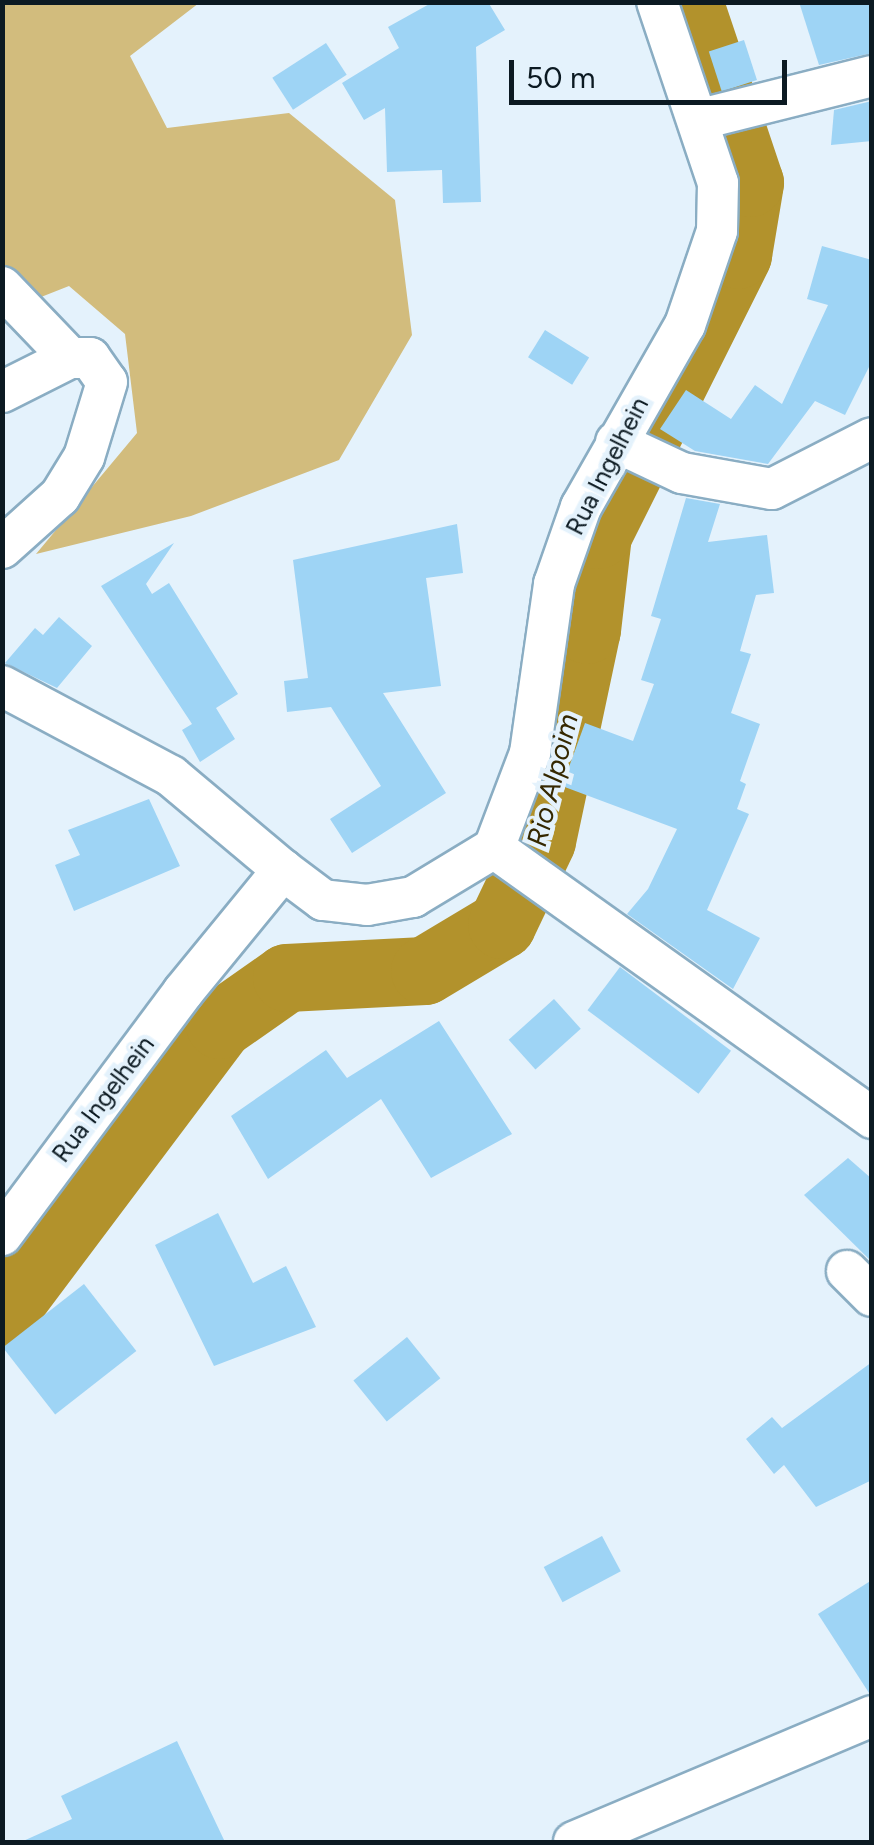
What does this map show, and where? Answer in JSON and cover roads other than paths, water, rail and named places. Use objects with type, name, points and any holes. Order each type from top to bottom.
[{"type":"street","name":"Rua Ingelhein","points":[[495,849],[530,754],[554,584],[581,508],[685,324],[717,231],[718,183],[703,118],[657,2]]},
{"type":"street","points":[[703,118],[872,76]]},
{"type":"street","points":[[2,287],[70,358]]},
{"type":"street","points":[[2,392],[70,358],[90,358],[102,368],[107,382],[98,420],[60,496],[2,548]]},
{"type":"street","points":[[618,443],[682,473],[772,489],[872,438]]},
{"type":"street","points":[[2,686],[171,776],[322,900],[367,905],[414,897],[495,849],[872,1118]]},
{"type":"street","name":"Rua Ingelhein","points":[[2,1235],[183,992],[283,870]]},
{"type":"street","points":[[574,1842],[872,1716]]},
{"type":"waterway","name":"Rio Alpoim","points":[[2,1315],[220,1025],[287,978],[425,971],[502,925],[542,841],[587,630],[598,535],[738,255],[750,183],[689,2]]}]
